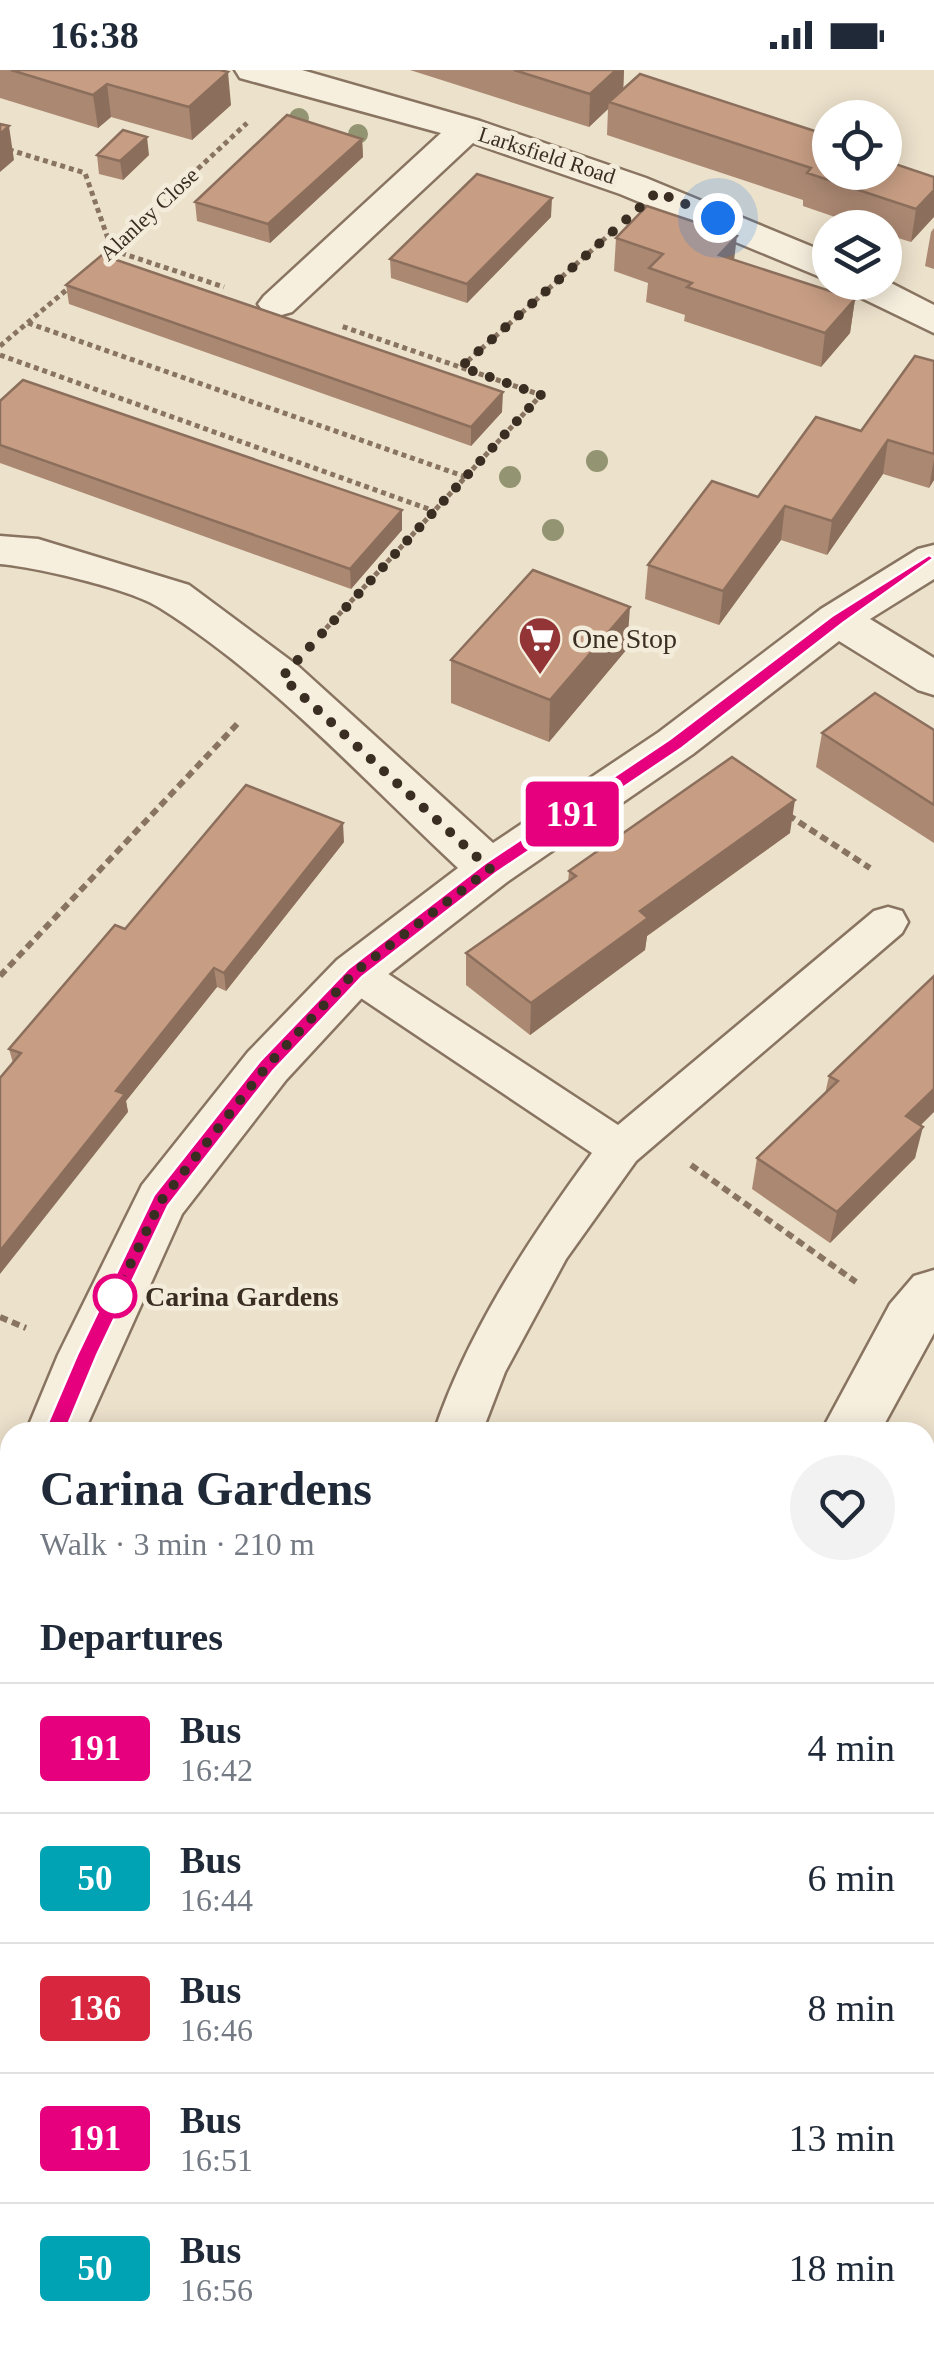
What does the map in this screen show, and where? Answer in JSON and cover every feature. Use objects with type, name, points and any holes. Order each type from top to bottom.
[{"type":"street","name":"Larksfield Road","points":[[253,70],[296,78],[467,129],[657,192],[812,261]]},
{"type":"street","points":[[278,304],[467,129]]},
{"type":"street","points":[[893,300],[934,322]]},
{"type":"street","points":[[0,550],[38,553],[173,595],[282,677],[490,869]]},
{"type":"street","points":[[59,1422],[161,1201],[267,1066],[355,972],[490,869],[676,744],[838,619],[934,558]]},
{"type":"street","points":[[838,619],[934,679]]},
{"type":"street","points":[[856,1422],[922,1307]]},
{"type":"lane","points":[[462,1422],[482,1368],[550,1246],[631,1140],[888,922]]},
{"type":"lane","points":[[355,972],[631,1140]]},
{"type":"path","name":"Alanley Close","points":[[98,262],[296,78]]},
{"type":"path","points":[[0,148],[85,173],[112,250],[217,284]]},
{"type":"path","points":[[461,367],[657,192]]},
{"type":"path","name":"Alanley Close","points":[[0,346],[84,274]]},
{"type":"path","points":[[0,976],[541,395],[326,320]]},
{"type":"path","points":[[28,323],[466,477]]},
{"type":"path","points":[[0,356],[434,511]]},
{"type":"path","points":[[772,806],[885,878]]},
{"type":"path","points":[[631,1140],[922,1307]]},
{"type":"building","points":[[11,70],[228,72],[189,107],[107,84],[93,95]]},
{"type":"building","points":[[514,70],[616,70],[590,94]]},
{"type":"building","points":[[640,74],[812,130],[812,175],[807,173],[811,168],[609,102]]},
{"type":"building","points":[[287,115],[362,139],[268,224],[195,202]]},
{"type":"building","points":[[123,130],[147,137],[120,161],[97,155]]},
{"type":"building","points":[[902,166],[934,177],[934,190],[916,209],[858,190],[902,190]]},
{"type":"building","points":[[477,174],[552,198],[467,284],[390,259]]},
{"type":"building","points":[[647,206],[737,236],[719,255],[812,285],[812,300],[854,300],[825,333],[687,287],[692,283],[649,268],[663,254],[616,238]]},
{"type":"building","points":[[102,255],[503,392],[471,427],[66,285]]},
{"type":"building","points":[[915,356],[934,361],[934,454],[888,440],[832,521],[785,506],[723,591],[648,565],[712,481],[758,497],[816,417],[861,431]]},
{"type":"building","points":[[23,380],[402,510],[350,569],[0,445],[0,401]]},
{"type":"building","points":[[533,570],[630,607],[550,700],[451,660]]},
{"type":"building","points":[[875,693],[934,730],[934,805],[822,733]]},
{"type":"building","points":[[732,757],[795,800],[640,911],[648,918],[531,1003],[466,953],[576,876],[569,871]]},
{"type":"building","points":[[246,785],[343,823],[224,973],[214,968],[116,1091],[125,1094],[0,1251],[0,1078],[21,1053],[9,1049],[115,925],[125,929]]},
{"type":"building","points":[[934,976],[934,1089],[906,1116],[923,1127],[837,1212],[757,1158],[838,1081],[829,1076]]},
{"type":"bus line","name":"191","points":[[59,1422],[161,1201],[267,1066],[355,972],[490,869],[676,744],[838,619],[934,558]]},
{"type":"place","name":"One Stop","points":[[540,676]]},
{"type":"place","name":"Carina Gardens","points":[[115,1296]]},
{"type":"route","points":[[115,1296],[161,1201],[267,1066],[355,972],[490,869],[282,677],[541,395],[461,367],[657,192],[718,218]]}]
